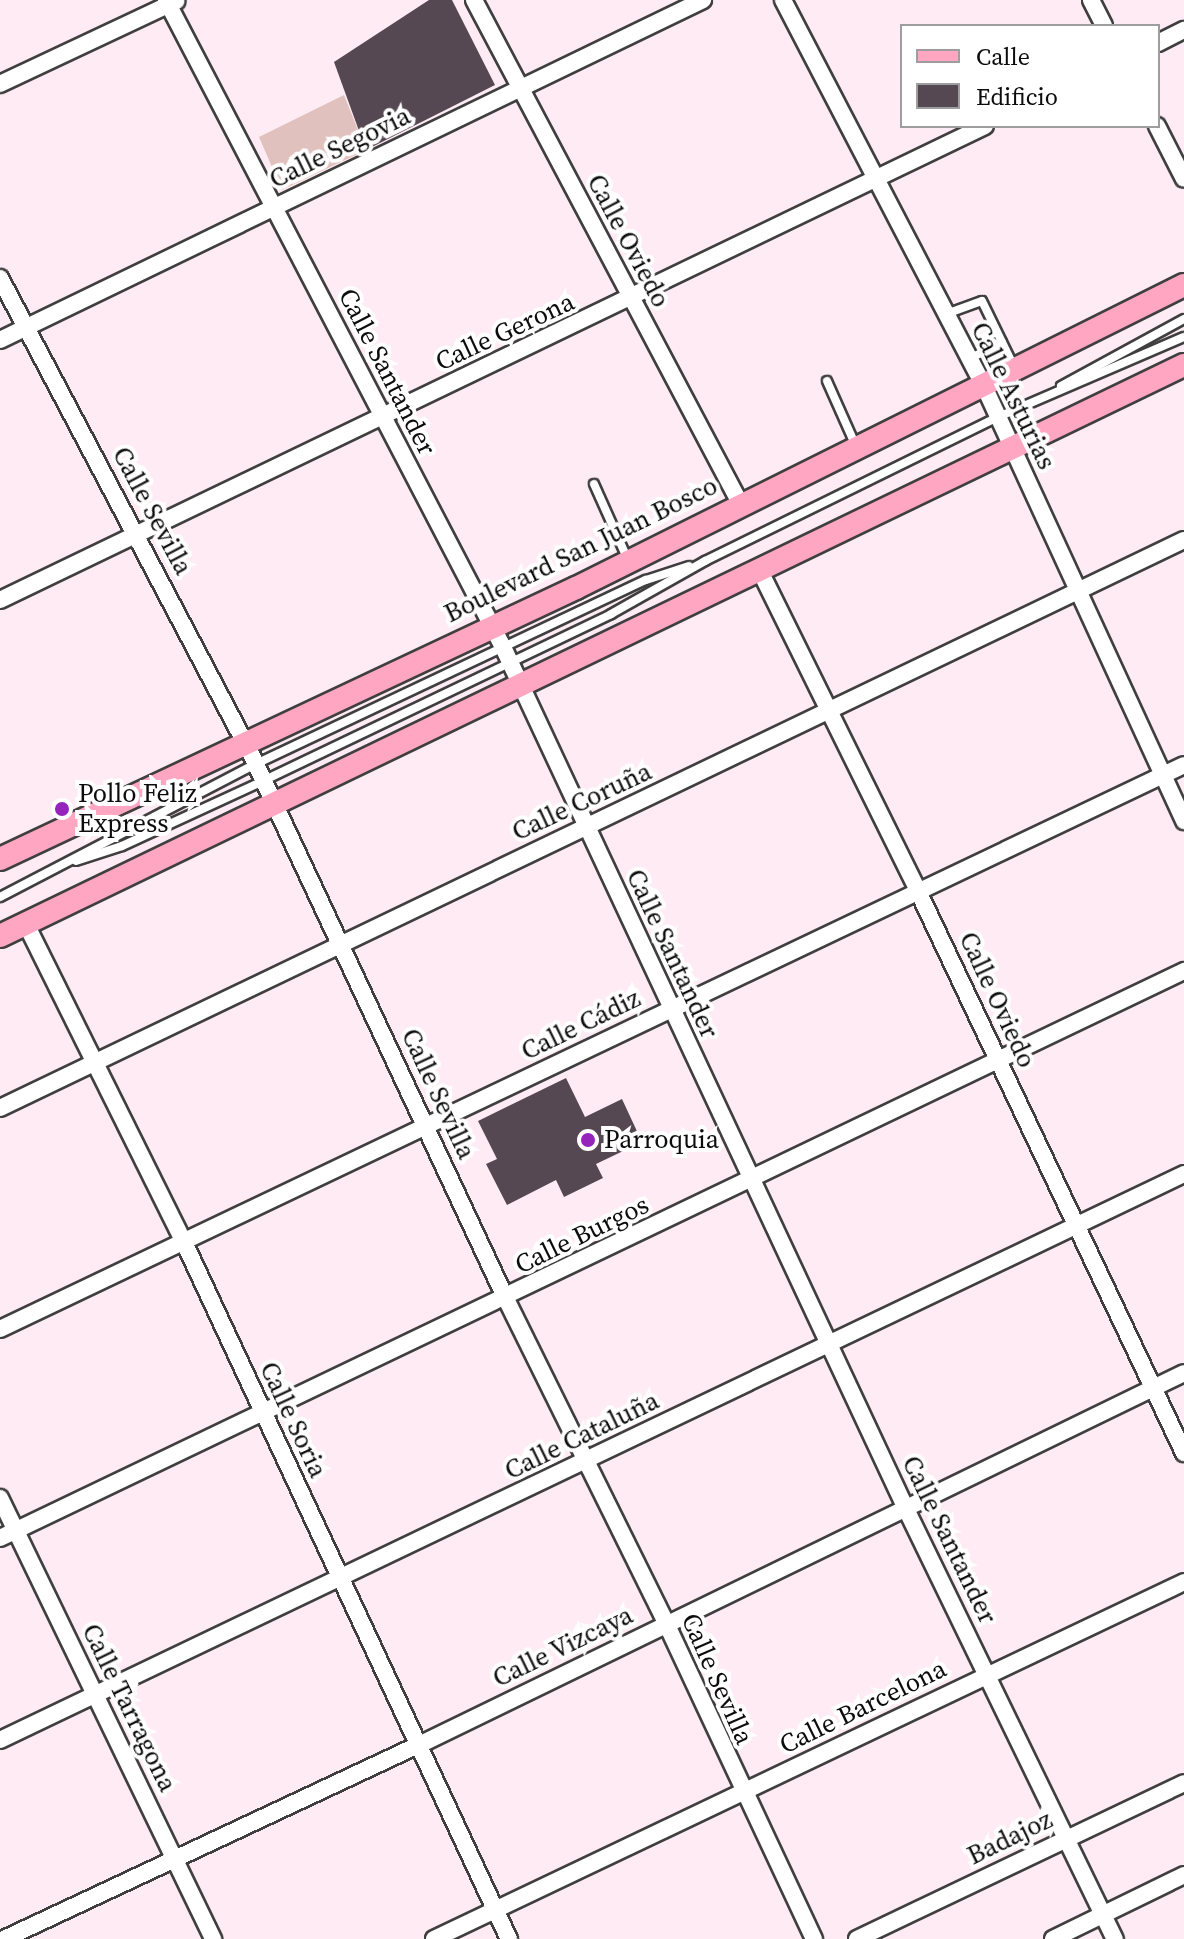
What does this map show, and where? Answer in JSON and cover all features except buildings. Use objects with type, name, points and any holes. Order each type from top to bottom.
[{"type":"street","name":"Calle Oviedo","points":[[474,0],[740,503]]},
{"type":"street","name":"Calle Segovia","points":[[0,340],[703,0]]},
{"type":"street","name":"Calle Asturias","points":[[783,0],[873,180],[984,386],[1184,821]]},
{"type":"street","points":[[1091,0],[1103,24]]},
{"type":"street","points":[[0,84],[171,2]]},
{"type":"street","name":"Calle Santander","points":[[171,2],[507,655],[906,1509],[1115,1939]]},
{"type":"street","points":[[1160,42],[1184,30]]},
{"type":"street","name":"Calle Gerona","points":[[0,600],[981,128]]},
{"type":"street","points":[[1158,128],[1184,179]]},
{"type":"street","name":"Calle Sevilla","points":[[0,278],[137,532],[251,754],[506,1299],[666,1623],[741,1793],[814,1939]]},
{"type":"street","name":"Boulevard San Juan Bosco","points":[[0,859],[251,754],[492,625],[629,561],[740,503],[984,386],[1184,285]]},
{"type":"street","points":[[0,936],[1184,365]]},
{"type":"street","name":"Calle Coruña","points":[[0,1108],[341,942],[831,713],[1184,540]]},
{"type":"street","name":"Calle Oviedo","points":[[760,571],[918,891],[1184,1453]]},
{"type":"street","name":"Calle Cádiz","points":[[0,1329],[1184,765]]},
{"type":"street","name":"Calle Soria","points":[[26,924],[183,1240],[338,1578],[421,1744],[509,1939]]},
{"type":"street","name":"Calle Burgos","points":[[8,1535],[1000,1063],[1184,971]]},
{"type":"street","name":"Calle Cataluña","points":[[0,1740],[1184,1174]]},
{"type":"street","name":"Calle Vizcaya","points":[[4,1939],[421,1744],[1184,1373]]},
{"type":"street","name":"Calle Tarragona","points":[[0,1498],[8,1535],[96,1694],[213,1939]]},
{"type":"street","name":"Calle Barcelona","points":[[434,1939],[496,1912],[987,1673],[1184,1582]]},
{"type":"street","name":"Badajoz","points":[[857,1939],[1184,1783]]},
{"type":"street","points":[[1053,1939],[1184,1875]]},
{"type":"lane","points":[[946,314],[982,301],[1016,369]]},
{"type":"lane","points":[[1054,391],[1184,319]]},
{"type":"lane","points":[[0,897],[76,861],[251,754],[507,655],[998,417],[1184,337]]},
{"type":"lane","points":[[969,359],[1002,342]]},
{"type":"lane","points":[[827,381],[856,447]]},
{"type":"lane","points":[[594,484],[629,561]]},
{"type":"lane","points":[[76,861],[113,850],[263,781],[646,580],[705,561]]},
{"type":"shaded area","points":[[344,95],[366,150],[282,190],[259,137]]},
{"type":"place","name":"Pollo Feliz Express","points":[[62,809]]},
{"type":"place","name":"Parroquia","points":[[588,1140]]}]
